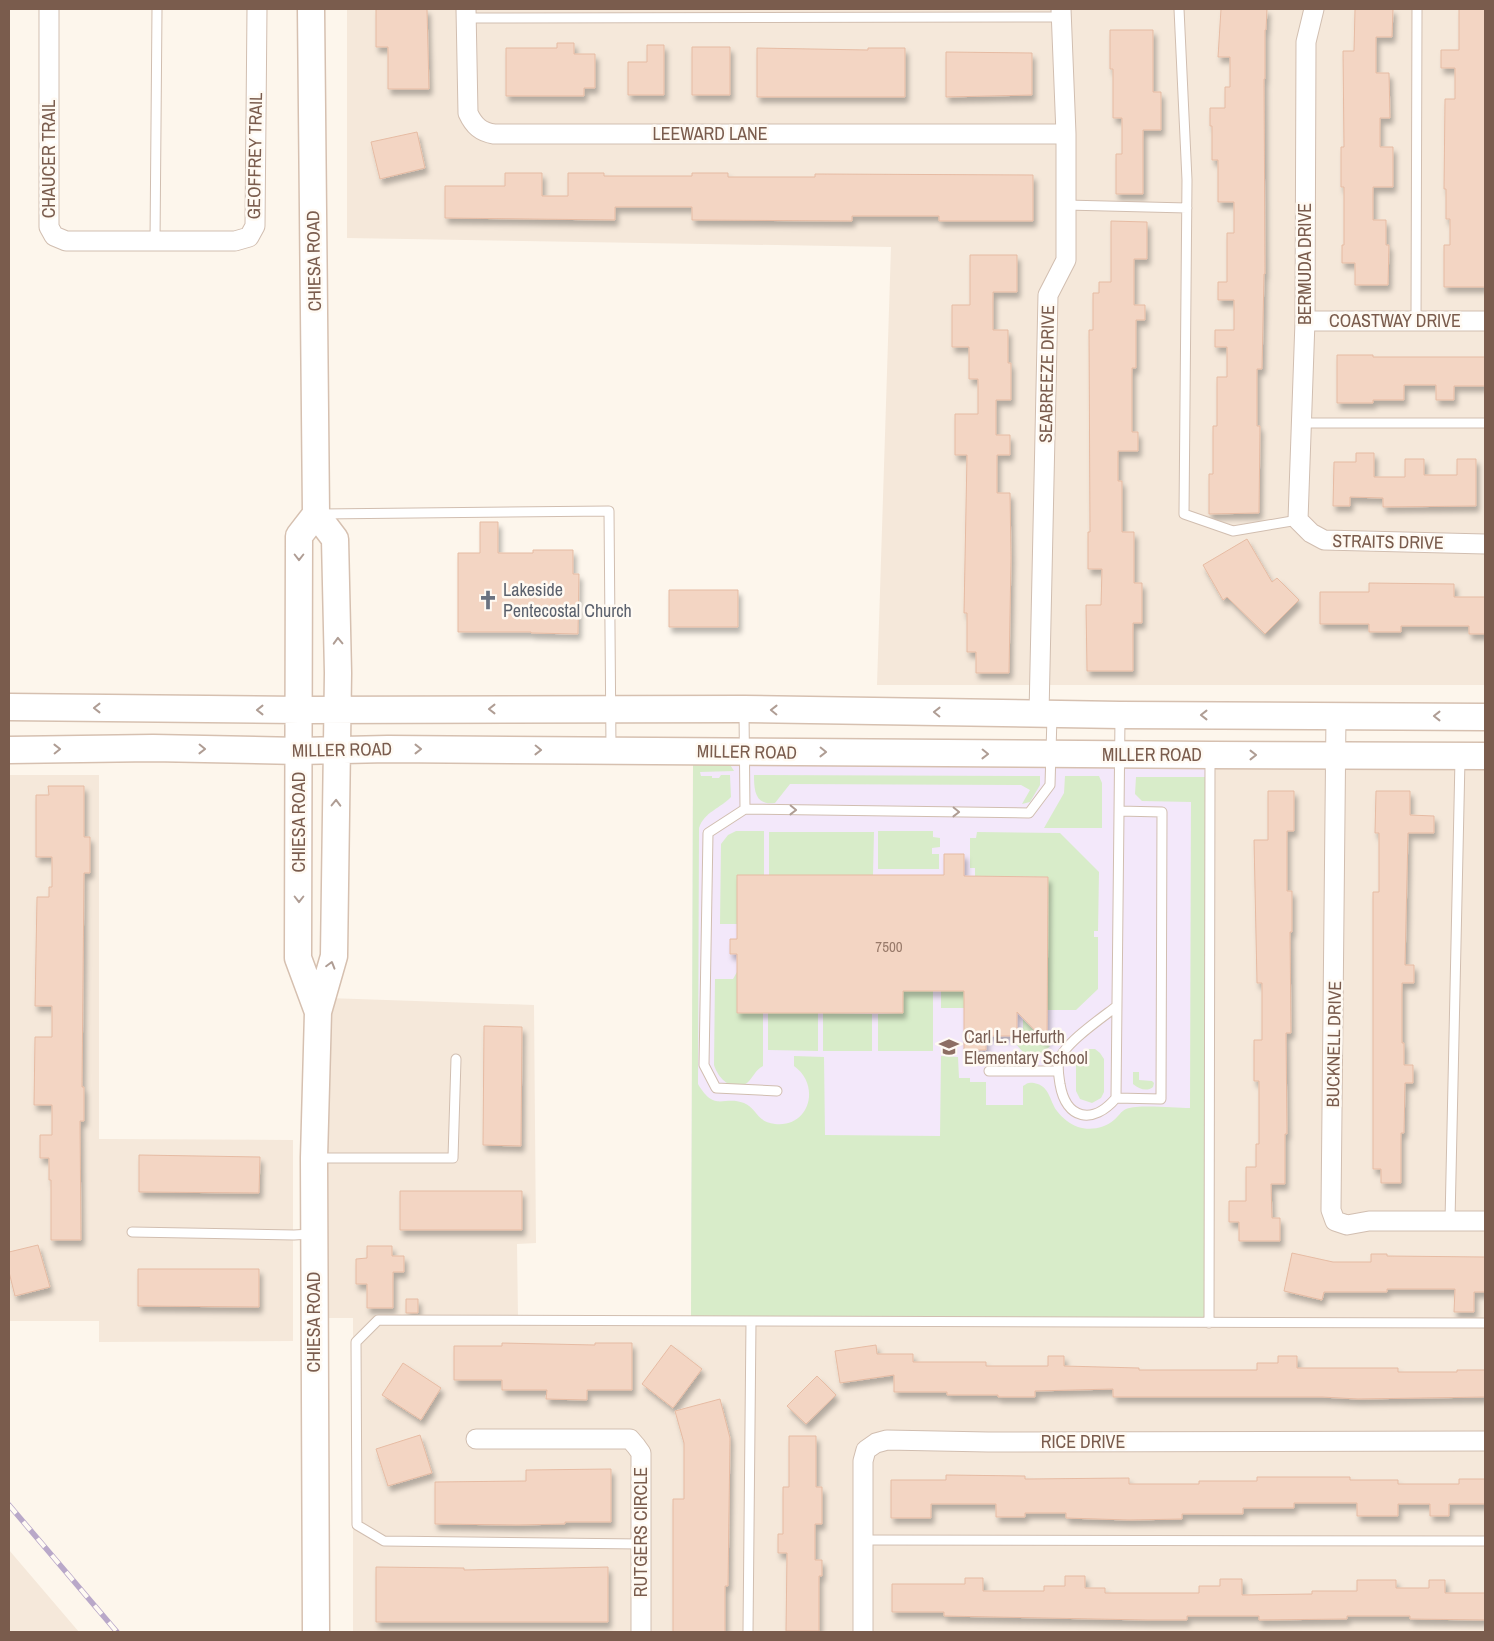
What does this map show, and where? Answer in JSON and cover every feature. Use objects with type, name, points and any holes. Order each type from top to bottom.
[{"type":"main road","name":"CHIESA ROAD","points":[[311,9],[316,514],[335,539],[338,673],[334,956],[318,1012],[314,1158],[316,1632]]},
{"type":"main road","name":"CHIESA ROAD","points":[[316,514],[299,536],[298,958],[318,1012]]},
{"type":"main road","points":[[9,708],[300,710],[744,709],[1120,715],[1485,716]]},
{"type":"main road","name":"MILLER ROAD","points":[[9,750],[154,748],[299,751],[406,749],[1210,756],[1473,756]]},
{"type":"street","name":"CHAUCER TRAIL","points":[[49,9],[49,227],[54,236],[66,241],[155,241]]},
{"type":"street","name":"GEOFFREY TRAIL","points":[[155,241],[235,241],[249,237],[255,226],[257,9]]},
{"type":"street","name":"BERMUDA DRIVE","points":[[1298,520],[1305,321],[1306,42],[1314,9]]},
{"type":"street","name":"LEEWARD LANE","points":[[466,13],[468,114],[472,122],[486,133],[1066,134]]},
{"type":"street","name":"SEABREEZE DRIVE","points":[[1045,714],[1048,295],[1066,260],[1066,134],[1061,13]]},
{"type":"street","name":"COASTWAY DRIVE","points":[[1305,321],[1485,321]]},
{"type":"street","name":"STRAITS DRIVE","points":[[1298,520],[1311,532],[1324,540],[1485,544]]},
{"type":"street","name":"BUCKNELL DRIVE","points":[[1336,716],[1331,1210],[1335,1221],[1347,1225],[1369,1221],[1485,1221]]},
{"type":"street","name":"RUTGERS CIRCLE","points":[[476,1439],[630,1439],[636,1446],[641,1454],[641,1632]]},
{"type":"street","name":"RICE DRIVE","points":[[863,1632],[863,1461],[866,1450],[876,1443],[888,1440],[988,1442],[1485,1441]]},
{"type":"lane","points":[[155,241],[157,9]]},
{"type":"lane","points":[[1179,9],[1187,180],[1184,514],[1233,531],[1298,520]]},
{"type":"lane","points":[[1416,321],[1417,9]]},
{"type":"lane","points":[[466,13],[1061,13]]},
{"type":"lane","points":[[1066,205],[1187,208]]},
{"type":"lane","points":[[1302,423],[1485,423]]},
{"type":"lane","points":[[316,514],[609,511],[611,750]]},
{"type":"lane","points":[[744,709],[745,809]]},
{"type":"lane","points":[[777,1091],[716,1088],[704,1065],[708,833],[745,809],[1029,813],[1050,785],[1051,754],[1045,714]]},
{"type":"lane","points":[[1117,1006],[1065,1048],[1059,1060],[1058,1071],[1062,1093],[1070,1110],[1082,1115],[1092,1115],[1109,1106],[1116,1098],[1120,755],[1120,715]]},
{"type":"lane","points":[[1209,1323],[1210,756]]},
{"type":"lane","points":[[1450,1221],[1473,756]]},
{"type":"lane","points":[[1116,1098],[1161,1099],[1162,812],[1119,811]]},
{"type":"lane","points":[[314,1158],[453,1158],[456,1059]]},
{"type":"lane","points":[[989,1071],[1058,1071]]},
{"type":"lane","points":[[132,1232],[294,1235],[314,1233]]},
{"type":"lane","points":[[641,1544],[384,1541],[358,1525],[356,1342],[378,1320],[1485,1323]]},
{"type":"lane","points":[[748,1632],[751,1321]]},
{"type":"lane","points":[[863,1540],[1485,1541]]},
{"type":"shaded area","points":[[347,9],[1485,9],[1485,685],[877,685],[891,247],[347,238]]},
{"type":"shaded area","name":"Carl L. Herfurth Elementary School","points":[[693,763],[1207,765],[1204,1319],[691,1317]]},
{"type":"shaded area","points":[[1485,764],[1485,1632],[353,1632],[353,1318],[327,1318],[328,998],[534,1005],[536,1243],[517,1244],[518,1317],[691,1317],[1207,765]]},
{"type":"shaded area","points":[[9,775],[99,775],[99,1139],[293,1140],[293,1341],[99,1342],[99,1321],[9,1321]]},
{"type":"shaded area","points":[[9,1550],[79,1632],[9,1632]]},
{"type":"green space","points":[[693,763],[729,763],[734,771],[700,772],[701,776],[712,776],[712,778],[730,775],[731,797],[709,814],[699,828],[698,1084],[704,1093],[714,1101],[737,1101],[744,1103],[752,1108],[764,1121],[775,1124],[787,1123],[797,1119],[804,1112],[808,1104],[807,1084],[802,1074],[794,1066],[794,1056],[824,1057],[825,1135],[940,1136],[941,1056],[958,1057],[959,1078],[970,1078],[970,1082],[986,1082],[986,1105],[1023,1105],[1023,1086],[1028,1083],[1034,1083],[1046,1090],[1057,1111],[1064,1118],[1078,1127],[1092,1129],[1102,1127],[1114,1120],[1124,1110],[1132,1108],[1148,1106],[1190,1108],[1191,802],[1142,801],[1135,794],[1136,777],[1207,777],[1204,1319],[691,1317]]},
{"type":"green space","points":[[754,775],[1040,776],[1040,785],[1030,802],[1022,804],[1030,790],[1021,785],[790,784],[775,803],[768,803],[763,802],[757,796],[754,786]]},
{"type":"green space","points":[[1065,776],[1099,776],[1102,783],[1102,828],[1044,828],[1064,793]]},
{"type":"green space","points":[[736,831],[764,831],[764,875],[737,875],[737,924],[720,924],[721,844],[728,835]]},
{"type":"green space","points":[[878,831],[933,831],[933,837],[940,838],[940,847],[932,848],[932,854],[939,854],[939,869],[878,869]]},
{"type":"green space","points":[[769,832],[874,832],[873,875],[769,875]]},
{"type":"green space","points":[[977,832],[1060,833],[1099,872],[1098,931],[1094,931],[1094,937],[1098,937],[1098,989],[1076,1010],[1029,1010],[1047,1006],[1048,877],[975,876],[975,868],[970,868],[970,838],[976,838]]},
{"type":"green space","points":[[737,972],[763,1013],[763,1066],[747,1083],[741,1086],[726,1083],[714,1065],[715,979],[733,979]]},
{"type":"green space","points":[[903,991],[933,991],[933,1051],[878,1051],[878,1014],[903,1013]]},
{"type":"green space","points":[[941,991],[964,991],[964,1008],[941,1008]]},
{"type":"green space","points":[[768,1013],[818,1013],[818,1051],[768,1050]]},
{"type":"green space","points":[[823,1013],[872,1014],[872,1051],[823,1051]]},
{"type":"green space","points":[[1023,1019],[1050,1046],[1046,1051],[1037,1056],[1029,1056],[1017,1045],[1018,1043],[1023,1043]]},
{"type":"green space","points":[[1085,1049],[1095,1049],[1104,1059],[1104,1092],[1101,1098],[1092,1103],[1080,1099],[1076,1091],[1076,1058]]},
{"type":"green space","points":[[1133,1072],[1139,1072],[1139,1080],[1152,1081],[1154,1083],[1153,1087],[1146,1090],[1135,1086],[1133,1084]]},
{"type":"building","points":[[376,9],[427,9],[429,89],[388,89],[388,47],[376,47]]},
{"type":"building","points":[[1221,9],[1267,9],[1264,79],[1265,274],[1262,369],[1257,369],[1257,426],[1260,426],[1259,513],[1209,514],[1209,474],[1213,474],[1213,426],[1217,426],[1217,377],[1227,377],[1227,347],[1215,347],[1215,330],[1234,330],[1234,300],[1218,300],[1218,282],[1227,282],[1227,233],[1234,233],[1234,202],[1218,202],[1218,160],[1212,160],[1212,126],[1210,126],[1210,108],[1225,108],[1225,87],[1230,87],[1230,57],[1218,57]]},
{"type":"building","points":[[1355,9],[1393,9],[1392,37],[1376,37],[1376,73],[1389,73],[1390,118],[1380,118],[1380,147],[1393,147],[1393,187],[1373,187],[1373,220],[1386,220],[1386,245],[1389,245],[1388,285],[1355,285],[1355,263],[1342,263],[1342,245],[1344,245],[1344,187],[1341,187],[1341,147],[1344,147],[1343,51],[1354,51]]},
{"type":"building","points":[[1459,9],[1485,9],[1485,287],[1444,287],[1444,245],[1450,245],[1450,219],[1446,219],[1446,189],[1444,189],[1445,99],[1455,99],[1455,68],[1441,68],[1441,50],[1459,50]]},
{"type":"building","points":[[1110,30],[1153,30],[1153,92],[1161,92],[1161,130],[1143,130],[1143,194],[1116,194],[1116,154],[1122,154],[1122,118],[1113,118],[1113,69],[1110,69]]},
{"type":"building","points":[[557,43],[574,43],[574,54],[595,54],[595,88],[584,88],[584,96],[506,96],[506,48],[557,48]]},
{"type":"building","points":[[647,45],[664,45],[664,95],[628,95],[628,62],[647,62]]},
{"type":"building","points":[[692,47],[730,47],[730,95],[692,95]]},
{"type":"building","points":[[757,48],[868,50],[868,48],[905,48],[905,97],[757,97]]},
{"type":"building","points":[[946,52],[1032,53],[1032,95],[946,97]]},
{"type":"building","points":[[417,132],[425,168],[380,179],[371,142]]},
{"type":"building","points":[[505,173],[542,173],[542,196],[568,196],[568,173],[604,173],[604,176],[692,176],[692,173],[728,173],[728,177],[815,177],[815,174],[1033,175],[1033,221],[939,221],[939,216],[852,216],[852,221],[692,220],[692,207],[615,207],[615,220],[445,218],[445,186],[505,186]]},
{"type":"building","points":[[1111,221],[1147,222],[1147,259],[1134,259],[1134,305],[1145,305],[1145,320],[1136,320],[1136,368],[1132,368],[1132,432],[1138,432],[1138,451],[1118,451],[1118,481],[1122,481],[1122,532],[1134,532],[1134,583],[1142,583],[1142,623],[1133,623],[1133,671],[1087,671],[1086,605],[1101,605],[1102,569],[1088,569],[1088,532],[1090,532],[1089,330],[1093,330],[1093,293],[1099,293],[1099,282],[1111,282]]},
{"type":"building","points":[[970,255],[1017,255],[1017,292],[993,292],[993,330],[1008,330],[1008,363],[1011,363],[1011,400],[996,400],[996,435],[1010,435],[1010,455],[997,455],[997,493],[1010,493],[1009,673],[976,673],[976,652],[967,652],[967,613],[964,613],[967,455],[955,455],[955,414],[978,414],[978,379],[969,379],[969,347],[952,347],[952,305],[970,305]]},
{"type":"building","points":[[1337,355],[1373,355],[1373,357],[1485,357],[1485,386],[1454,386],[1454,400],[1436,400],[1436,385],[1404,385],[1404,400],[1373,400],[1373,403],[1337,403]]},
{"type":"building","points":[[1356,453],[1374,453],[1374,477],[1405,477],[1405,459],[1424,459],[1424,475],[1457,475],[1457,459],[1476,459],[1476,506],[1383,507],[1383,498],[1350,497],[1350,506],[1333,506],[1334,462],[1356,462]]},
{"type":"building","points":[[480,522],[498,522],[498,553],[533,553],[533,550],[573,550],[573,574],[579,574],[578,634],[458,632],[458,553],[480,553]]},
{"type":"building","points":[[1247,539],[1272,582],[1277,578],[1299,600],[1265,634],[1227,597],[1223,600],[1203,565]]},
{"type":"building","points":[[1369,583],[1454,584],[1454,597],[1485,597],[1485,634],[1469,634],[1469,626],[1401,626],[1401,632],[1369,632],[1369,624],[1320,624],[1320,592],[1369,592]]},
{"type":"building","points":[[669,590],[738,590],[738,627],[669,627]]},
{"type":"building","points":[[48,786],[84,786],[84,837],[90,837],[90,873],[84,873],[82,1087],[84,1087],[84,1121],[80,1121],[81,1240],[51,1240],[49,1158],[40,1158],[40,1135],[52,1135],[52,1105],[34,1105],[35,1037],[52,1037],[52,1006],[35,1006],[37,897],[49,897],[49,887],[52,887],[52,857],[36,857],[36,795],[49,795]]},
{"type":"building","points":[[1268,791],[1294,791],[1294,831],[1287,831],[1287,891],[1292,891],[1292,932],[1290,932],[1291,1033],[1286,1033],[1287,1134],[1285,1134],[1285,1184],[1271,1184],[1272,1218],[1280,1218],[1280,1241],[1239,1241],[1239,1222],[1229,1222],[1229,1201],[1246,1201],[1246,1167],[1256,1167],[1256,1144],[1259,1144],[1259,1081],[1254,1081],[1254,1040],[1262,1040],[1262,983],[1257,983],[1254,840],[1268,840]]},
{"type":"building","points":[[1376,791],[1410,791],[1410,815],[1434,816],[1434,833],[1408,833],[1405,965],[1414,965],[1414,983],[1402,983],[1402,1043],[1404,1043],[1404,1065],[1413,1065],[1413,1083],[1405,1083],[1404,1133],[1401,1133],[1401,1183],[1381,1183],[1381,1169],[1373,1169],[1373,892],[1379,892],[1379,833],[1375,833]]},
{"type":"building","name":"Carl L. Herfurth Elementary School","points":[[944,854],[964,854],[964,876],[1048,877],[1047,1043],[1017,1012],[1017,1036],[986,1036],[986,1050],[964,1050],[964,991],[903,991],[903,1013],[737,1013],[737,954],[730,954],[730,939],[737,939],[737,875],[944,875]]},
{"type":"building","points":[[484,1026],[522,1027],[521,1146],[483,1145]]},
{"type":"building","points":[[139,1155],[260,1157],[259,1193],[139,1192]]},
{"type":"building","points":[[400,1191],[522,1191],[522,1230],[400,1230]]},
{"type":"building","points":[[38,1245],[50,1287],[15,1296],[9,1272],[9,1252]]},
{"type":"building","points":[[367,1246],[392,1246],[392,1256],[404,1256],[404,1272],[393,1272],[393,1308],[367,1308],[367,1284],[356,1284],[356,1259],[367,1258]]},
{"type":"building","points":[[1292,1253],[1333,1262],[1371,1262],[1371,1254],[1387,1254],[1387,1256],[1485,1257],[1485,1292],[1474,1292],[1474,1312],[1454,1312],[1455,1289],[1387,1289],[1387,1292],[1324,1292],[1322,1300],[1284,1291]]},
{"type":"building","points":[[138,1269],[259,1269],[259,1307],[138,1306]]},
{"type":"building","points":[[406,1299],[418,1299],[418,1313],[406,1313]]},
{"type":"building","points":[[502,1343],[595,1345],[595,1343],[632,1343],[632,1390],[587,1390],[587,1400],[546,1399],[547,1390],[502,1390],[502,1380],[454,1380],[454,1346],[502,1346]]},
{"type":"building","points":[[671,1345],[702,1369],[673,1408],[642,1384]]},
{"type":"building","points":[[876,1345],[877,1354],[913,1354],[913,1362],[986,1362],[986,1366],[1048,1366],[1048,1356],[1064,1356],[1064,1366],[1139,1368],[1139,1370],[1257,1370],[1257,1363],[1278,1363],[1278,1356],[1297,1356],[1297,1368],[1398,1368],[1398,1372],[1485,1370],[1485,1397],[1358,1399],[1322,1397],[1113,1397],[1113,1389],[1035,1391],[1035,1397],[998,1397],[998,1395],[947,1395],[947,1392],[894,1392],[894,1375],[840,1383],[835,1351]]},
{"type":"building","points":[[403,1363],[441,1388],[421,1420],[382,1395]]},
{"type":"building","points":[[817,1376],[836,1395],[806,1424],[787,1406]]},
{"type":"building","points":[[720,1399],[730,1438],[728,1586],[725,1586],[725,1632],[673,1632],[673,1499],[684,1499],[684,1443],[675,1411]]},
{"type":"building","points":[[420,1435],[432,1473],[388,1486],[376,1449]]},
{"type":"building","points":[[789,1436],[816,1436],[816,1487],[822,1487],[822,1524],[815,1524],[815,1560],[822,1560],[822,1576],[819,1576],[819,1631],[786,1631],[787,1553],[778,1553],[778,1534],[783,1534],[783,1487],[789,1487]]},
{"type":"building","points":[[611,1469],[611,1522],[518,1525],[435,1524],[435,1482],[526,1481],[526,1470]]},
{"type":"building","points":[[946,1475],[1025,1476],[1025,1479],[1129,1478],[1129,1484],[1199,1484],[1199,1481],[1257,1481],[1257,1477],[1350,1477],[1350,1480],[1398,1480],[1398,1484],[1459,1484],[1459,1479],[1485,1479],[1485,1504],[1449,1504],[1449,1516],[1430,1516],[1430,1504],[1398,1504],[1398,1516],[1357,1516],[1357,1503],[1294,1503],[1294,1508],[1243,1508],[1243,1514],[1182,1514],[1182,1519],[1129,1520],[1066,1518],[1066,1513],[1025,1513],[1025,1517],[996,1517],[996,1504],[931,1504],[931,1518],[891,1518],[891,1480],[946,1480]]},
{"type":"building","points":[[376,1567],[464,1568],[464,1570],[608,1567],[608,1622],[376,1622]]},
{"type":"building","points":[[1065,1576],[1085,1576],[1085,1588],[1105,1588],[1105,1593],[1199,1593],[1199,1586],[1220,1586],[1220,1579],[1242,1579],[1242,1595],[1312,1594],[1312,1591],[1357,1591],[1357,1580],[1396,1580],[1396,1588],[1429,1588],[1429,1580],[1445,1580],[1445,1593],[1485,1593],[1485,1620],[1410,1619],[1410,1616],[1347,1616],[1347,1619],[1259,1620],[1259,1616],[1187,1616],[1187,1620],[1147,1620],[944,1616],[944,1612],[892,1612],[892,1584],[965,1584],[965,1578],[983,1578],[983,1591],[1044,1591],[1044,1586],[1065,1586]]},
{"type":"railway","points":[[9,1505],[117,1632]]},
{"type":"place","name":"Lakeside Pentecostal Church","points":[[488,600]]},
{"type":"place","name":"Carl L. Herfurth Elementary School","points":[[949,1047]]}]
